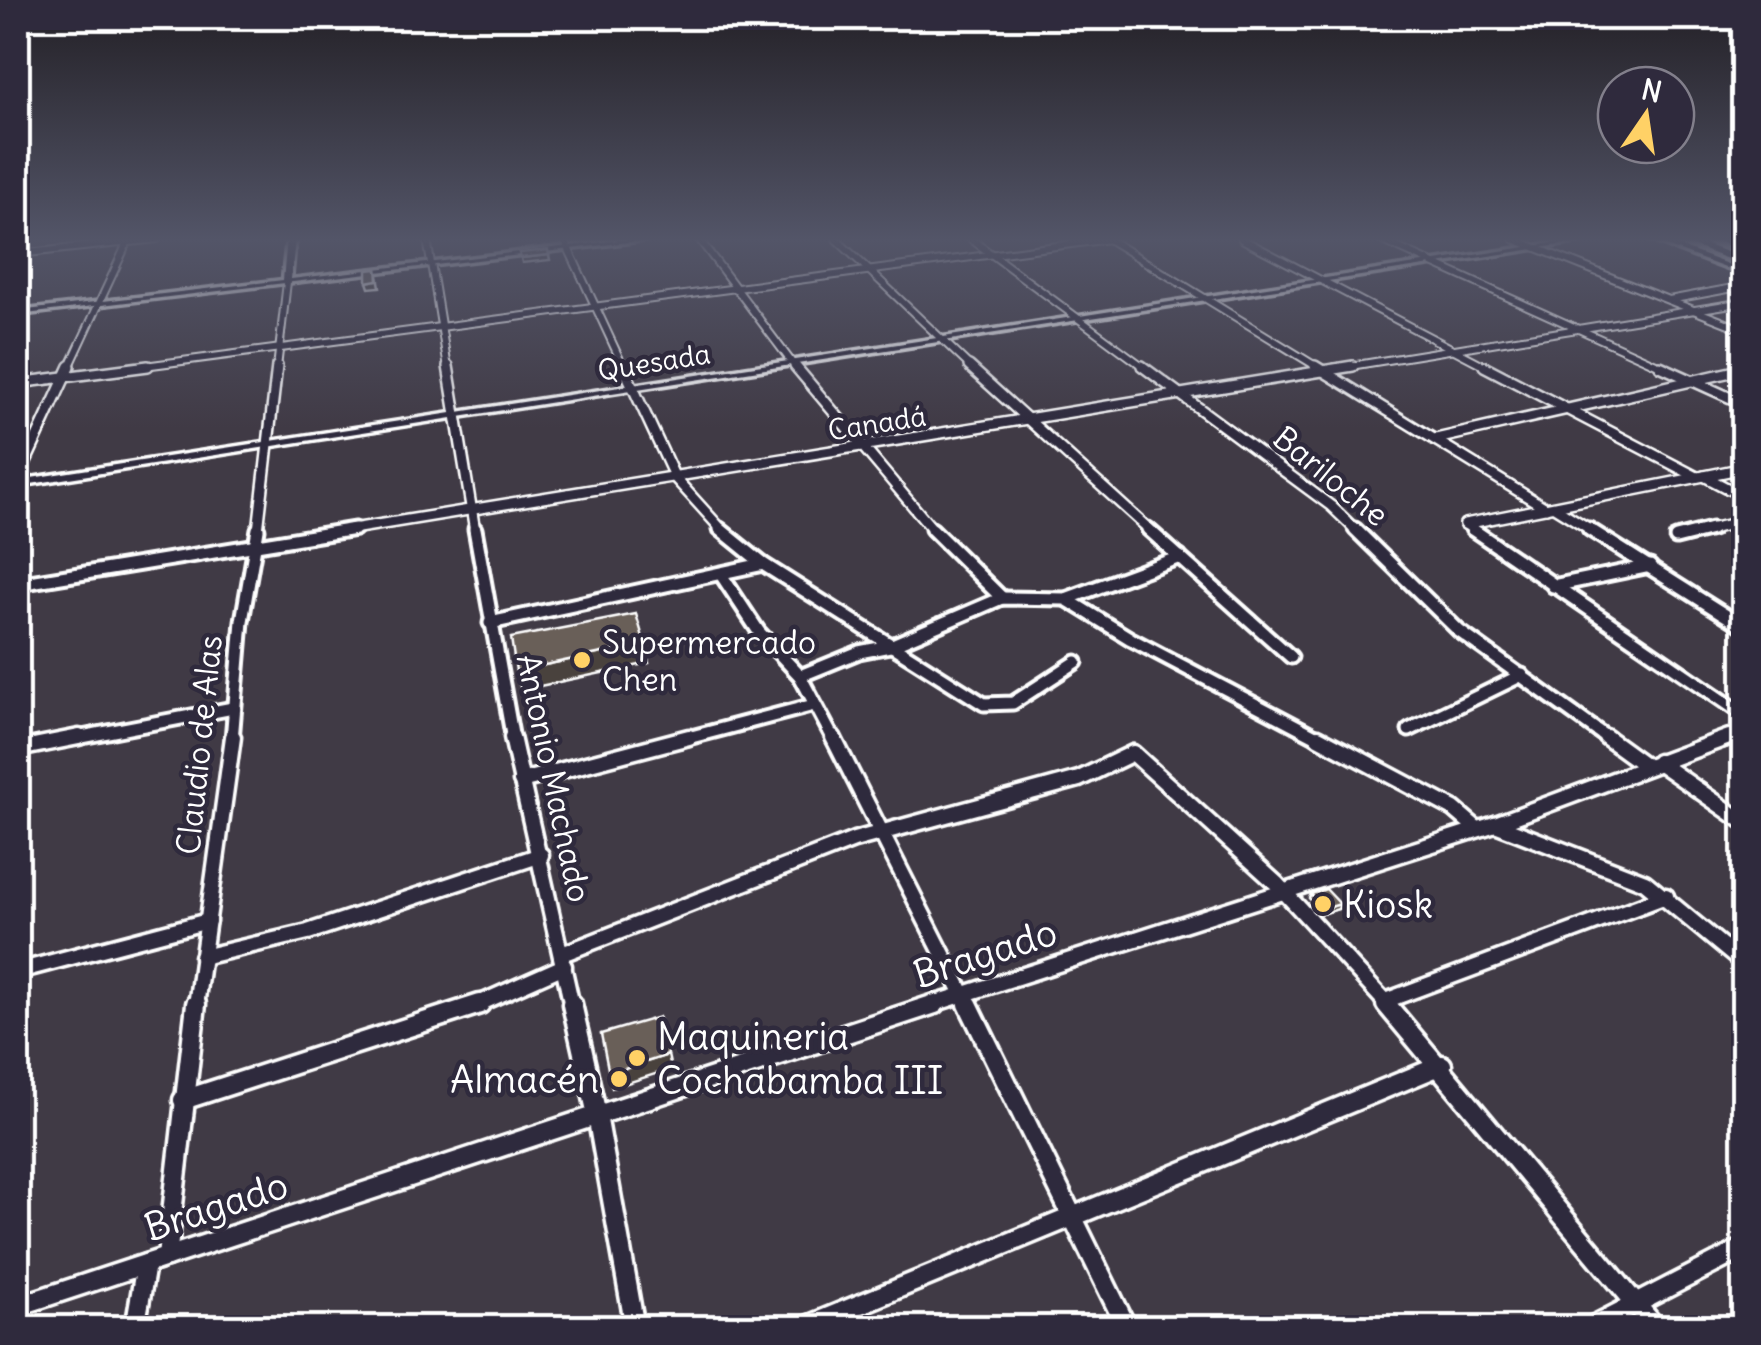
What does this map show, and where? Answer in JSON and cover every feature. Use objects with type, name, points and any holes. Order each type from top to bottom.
[{"type":"street","points":[[18,314],[119,302]]},
{"type":"street","name":"Claudio de Alas","points":[[168,1256],[182,1100],[228,783],[233,708],[284,302]]},
{"type":"street","name":"Antonio Machado","points":[[438,302],[490,623],[521,781],[541,854],[598,1115],[635,1328]]},
{"type":"street","points":[[591,302],[675,478],[725,534],[764,564],[984,704],[1012,704],[1076,662]]},
{"type":"street","points":[[18,383],[638,302]]},
{"type":"street","points":[[747,302],[858,449],[939,541],[1002,598]]},
{"type":"street","points":[[900,302],[1292,658]]},
{"type":"street","name":"Bariloche","points":[[1056,302],[1331,506],[1460,630],[1652,764],[1744,822]]},
{"type":"street","name":"Quesada","points":[[18,481],[1194,302]]},
{"type":"street","points":[[1209,302],[1650,566],[1744,627]]},
{"type":"street","points":[[1365,302],[1744,497]]},
{"type":"street","points":[[1519,302],[1744,404]]},
{"type":"street","points":[[1673,302],[1744,330]]},
{"type":"street","name":"Canadá","points":[[18,584],[1744,302]]},
{"type":"street","points":[[18,481],[100,304]]},
{"type":"street","points":[[1436,438],[1744,369]]},
{"type":"street","points":[[1744,468],[1464,524],[1744,716]]},
{"type":"street","points":[[1676,538],[1744,521]]},
{"type":"street","points":[[800,676],[859,652],[890,646],[1002,598],[1066,598],[1180,557]]},
{"type":"street","points":[[490,623],[764,564]]},
{"type":"street","points":[[1552,586],[1650,566]]},
{"type":"street","points":[[722,576],[758,632],[800,676],[883,831],[1127,1328]]},
{"type":"street","points":[[1066,598],[1131,639],[1454,808],[1476,828]]},
{"type":"street","points":[[1409,730],[1522,675]]},
{"type":"street","points":[[521,781],[814,705]]},
{"type":"street","points":[[18,749],[233,708]]},
{"type":"street","name":"Bragado","points":[[18,1306],[1285,888],[1496,824],[1744,732]]},
{"type":"street","points":[[182,1100],[478,1005],[563,960],[883,831],[1079,778],[1133,753],[1285,888],[1442,1065],[1656,1328]]},
{"type":"street","points":[[1496,824],[1624,872],[1666,896],[1744,964]]},
{"type":"street","points":[[202,958],[308,932],[541,854]]},
{"type":"street","points":[[1385,1002],[1666,896]]},
{"type":"street","points":[[18,971],[208,921]]},
{"type":"street","points":[[802,1328],[1442,1065]]},
{"type":"street","points":[[1589,1328],[1744,1248]]},
{"type":"street","points":[[135,1328],[146,1264]]},
{"type":"building","points":[[636,614],[645,644],[516,671],[511,638]]},
{"type":"building","points":[[1326,889],[1340,904],[1324,909],[1311,894]]},
{"type":"building","name":"Maquineria Cochabamba III","points":[[659,1017],[668,1055],[609,1074],[601,1034]]},
{"type":"place","name":"Supermercado Chen","points":[[582,660]]},
{"type":"place","name":"Kiosk","points":[[1323,904]]},
{"type":"place","name":"Maquineria Cochabamba III","points":[[637,1058]]},
{"type":"place","name":"Almacén","points":[[619,1079]]}]
